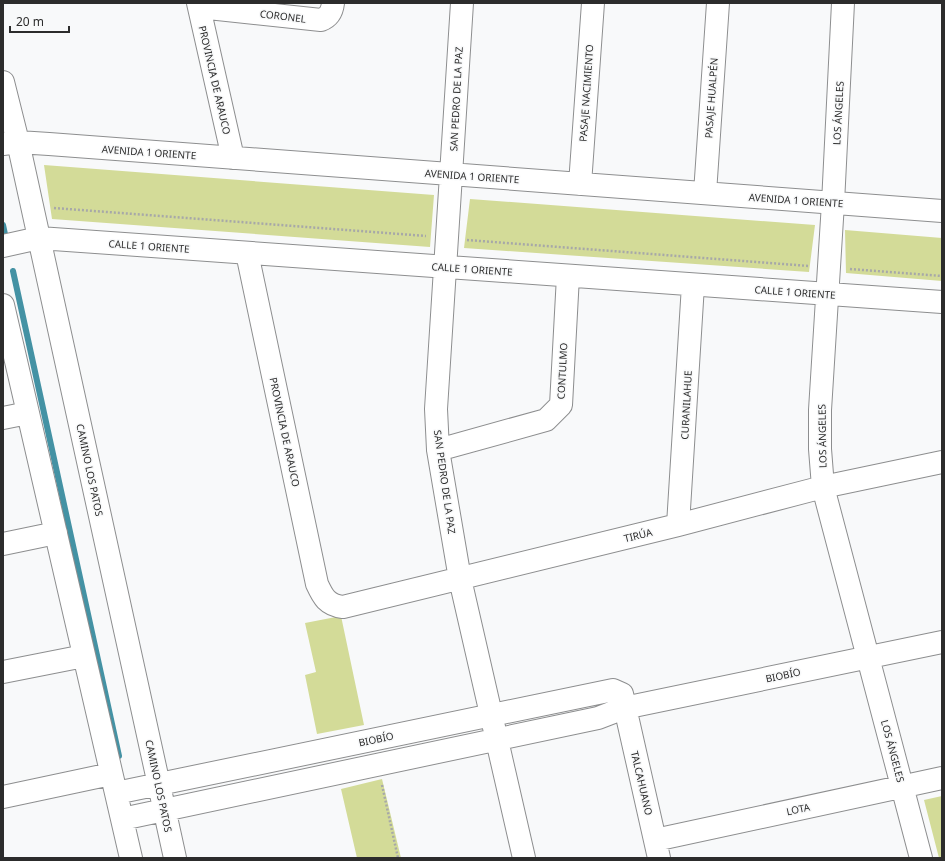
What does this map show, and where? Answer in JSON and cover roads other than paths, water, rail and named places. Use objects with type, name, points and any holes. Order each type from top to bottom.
[{"type":"street","name":"CORONEL","points":[[198,5],[321,20],[332,11],[333,3]]},
{"type":"street","name":"SAN PEDRO DE LA PAZ","points":[[462,3],[436,409],[438,450],[460,579],[524,858]]},
{"type":"street","name":"PASAJE NACIMIENTO","points":[[580,184],[593,3]]},
{"type":"street","name":"PASAJE HUALPÉN","points":[[705,193],[718,3]]},
{"type":"street","name":"LOS ÁNGELES","points":[[843,3],[828,294],[820,410],[820,449],[823,487],[921,858]]},
{"type":"street","name":"PROVINCIA DE ARAUCO","points":[[198,5],[233,158]]},
{"type":"street","name":"CAMINO LOS PATOS","points":[[3,82],[10,143],[32,206],[175,858]]},
{"type":"street","name":"AVENIDA 1 ORIENTE","points":[[10,143],[233,158],[942,211]]},
{"type":"street","name":"CALLE 1 ORIENTE","points":[[3,246],[39,238],[942,302]]},
{"type":"street","name":"PROVINCIA DE ARAUCO","points":[[247,253],[317,584],[326,600],[334,606]]},
{"type":"street","name":"CONTULMO","points":[[438,450],[546,420],[561,405],[568,276]]},
{"type":"street","name":"CURANILAHUE","points":[[678,525],[693,284]]},
{"type":"street","points":[[3,305],[131,858]]},
{"type":"street","points":[[3,418],[28,413]]},
{"type":"street","name":"TIRÚA","points":[[334,606],[343,607],[460,579],[678,525],[823,487],[942,462]]},
{"type":"street","points":[[3,544],[56,533]]},
{"type":"street","name":"BIOBÍO","points":[[122,819],[598,718],[624,708],[942,642]]},
{"type":"street","points":[[3,672],[84,656]]},
{"type":"street","name":"BIOBÍO","points":[[3,797],[114,783],[159,784],[613,690],[622,694],[624,708]]},
{"type":"street","name":"TALCAHUANO","points":[[624,708],[657,849]]},
{"type":"street","name":"LOTA","points":[[657,849],[942,778]]},
{"type":"waterway","points":[[3,225],[6,239]]},
{"type":"waterway","points":[[13,271],[119,756]]}]
